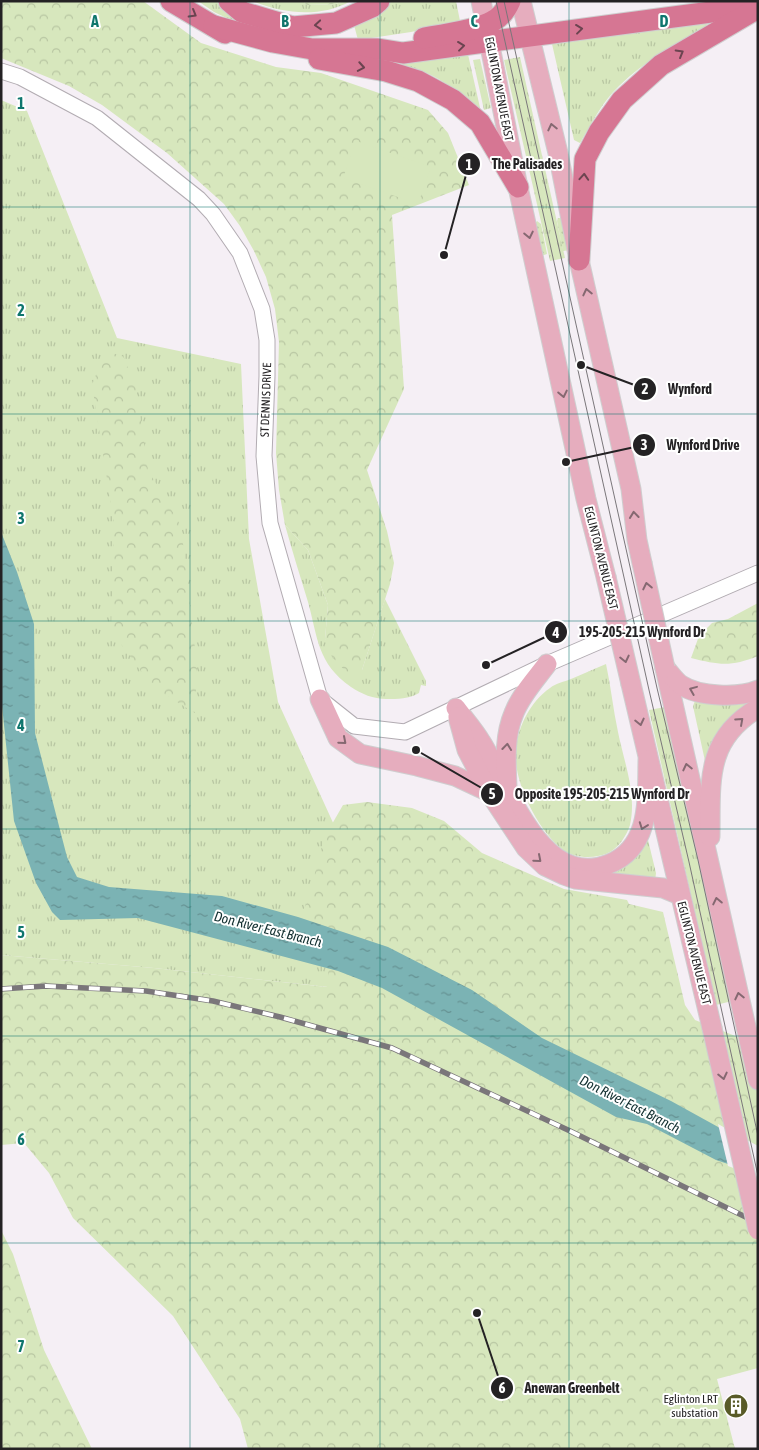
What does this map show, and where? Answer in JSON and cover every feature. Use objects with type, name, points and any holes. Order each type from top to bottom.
[{"type":"highway","points":[[171,1],[238,40],[290,54],[386,71],[418,81],[453,100],[480,123],[518,187]]},
{"type":"highway","points":[[229,1],[242,12],[293,27],[336,24],[372,8],[379,1]]},
{"type":"highway","points":[[488,33],[506,10],[510,1]]},
{"type":"highway","points":[[214,26],[273,42],[312,49],[378,50],[403,53],[488,33],[530,36],[711,12],[750,1]]},
{"type":"highway","points":[[579,260],[585,159],[599,132],[622,100],[661,65],[758,8]]},
{"type":"main road","name":"EGLINTON AVENUE EAST","points":[[481,1],[518,187],[586,500],[606,577],[758,1230]]},
{"type":"main road","points":[[521,1],[558,153],[579,260],[631,489],[637,540],[758,1080]]},
{"type":"main road","points":[[508,795],[506,758],[509,731],[514,713],[524,695],[547,664]]},
{"type":"main road","points":[[665,668],[682,685],[699,693],[730,695],[758,690]]},
{"type":"main road","points":[[320,699],[338,738],[360,754],[455,776],[489,792]]},
{"type":"main road","points":[[456,708],[467,750],[489,792],[526,848],[545,866],[564,876],[575,879],[662,888],[680,895]]},
{"type":"main road","points":[[456,708],[481,742],[508,795],[538,841],[557,857],[582,868],[610,863],[625,854],[633,846],[643,828],[646,817],[648,760]]},
{"type":"main road","points":[[710,866],[712,769],[716,754],[728,733],[740,720],[758,708]]},
{"type":"street","name":"ST DENNIS DRIVE","points":[[1,71],[20,77],[96,118],[199,199],[214,214],[240,253],[262,309],[267,340],[268,376],[264,456],[270,523],[320,699]]},
{"type":"street","points":[[320,699],[354,726],[405,732],[547,664],[758,573]]},
{"type":"green space","points":[[1,1],[143,1],[201,43],[276,67],[321,73],[428,110],[448,133],[469,185],[392,215],[404,389],[367,470],[387,531],[394,563],[390,584],[362,670],[351,677],[332,657],[325,639],[328,605],[308,550],[285,525],[279,490],[276,453],[279,342],[275,309],[266,277],[254,251],[240,226],[224,204],[167,153],[102,105],[69,86],[1,58]]},
{"type":"green space","points":[[198,1],[215,1],[239,16],[237,23],[214,12]]},
{"type":"green space","points":[[252,1],[304,1],[306,5],[336,4],[343,1],[351,1],[327,10],[302,12],[276,9]]},
{"type":"green space","points":[[304,1],[343,1],[336,4],[306,5]]},
{"type":"green space","points":[[391,1],[456,1],[460,21],[411,32],[358,40],[354,25],[374,14]]},
{"type":"green space","points":[[705,20],[708,27],[662,53],[619,86],[598,113],[580,143],[574,140],[552,44],[670,28]]},
{"type":"green space","points":[[467,50],[481,112],[454,89],[434,77],[413,68],[401,66],[401,60]]},
{"type":"green space","points":[[520,57],[565,258],[550,261],[504,60]]},
{"type":"green space","points":[[480,59],[491,108],[484,110],[473,60]]},
{"type":"green space","points":[[1,100],[27,111],[117,338],[241,364],[249,539],[278,702],[340,838],[328,987],[154,968],[1,955]]},
{"type":"green space","points":[[356,141],[431,167],[418,204],[343,178]]},
{"type":"green space","points":[[558,218],[561,218],[570,250],[563,251]]},
{"type":"green space","points":[[537,221],[541,224],[547,254],[541,256],[535,224]]},
{"type":"green space","points":[[105,351],[123,356],[136,388],[148,470],[181,526],[197,666],[195,713],[154,688],[111,631],[114,523],[92,385]]},
{"type":"green space","points":[[285,525],[308,550],[328,605],[325,639],[362,670],[385,599],[426,681],[426,686],[421,685],[419,693],[399,699],[372,697],[351,687],[331,669],[320,649]]},
{"type":"green space","points":[[758,603],[758,656],[740,662],[725,664],[691,658],[699,636],[712,623],[728,619]]},
{"type":"green space","points":[[606,664],[616,723],[629,778],[632,813],[627,833],[613,850],[599,856],[586,857],[574,855],[563,850],[545,831],[536,818],[518,775],[516,749],[519,732],[523,723],[531,707],[543,693],[555,685]]},
{"type":"green space","points":[[758,695],[708,762],[705,761],[693,706],[696,698]]},
{"type":"green space","points":[[665,707],[732,1001],[716,1005],[649,710]]},
{"type":"green space","points":[[367,802],[412,808],[444,821],[482,853],[564,889],[627,900],[629,904],[663,912],[685,1005],[695,1020],[758,1045],[758,1368],[717,1379],[735,1449],[248,1449],[240,1419],[173,1316],[73,1218],[49,1173],[24,1143],[1,1145],[1,955],[154,968],[327,987],[332,928],[298,917],[307,904],[324,838],[343,805]]},
{"type":"green space","points":[[644,838],[648,840],[656,873],[655,881],[594,876]]},
{"type":"green space","points":[[1,1230],[13,1254],[44,1350],[92,1449],[1,1449]]},
{"type":"water","name":"Don River East Branch","points":[[1,532],[17,572],[34,624],[35,733],[67,857],[77,877],[109,887],[222,896],[298,917],[388,947],[472,990],[542,1038],[671,1101],[758,1149],[758,1174],[716,1160],[647,1124],[616,1117],[382,988],[338,971],[138,918],[60,920],[52,912],[36,883],[14,821],[1,696]]},
{"type":"pier","points":[[718,1124],[758,1146],[758,1177],[728,1166]]},
{"type":"tram line","points":[[496,1],[758,1176]]},
{"type":"tram line","points":[[504,1],[657,688],[698,860],[758,1136]]},
{"type":"railway","points":[[1,989],[46,986],[146,991],[213,1001],[280,1017],[392,1048],[568,1130],[758,1223]]},
{"type":"place","name":"The Palisades","points":[[444,255]]},
{"type":"place","name":"Wynford","points":[[581,365]]},
{"type":"place","name":"Wynford Drive","points":[[566,462]]},
{"type":"place","name":"195-205-215 Wynford Dr","points":[[486,665]]},
{"type":"place","name":"Opposite 195-205-215 Wynford Dr","points":[[416,750]]},
{"type":"place","name":"Anewan Greenbelt","points":[[477,1313]]},
{"type":"place","name":"Eglinton LRT substation","points":[[736,1406]]}]
